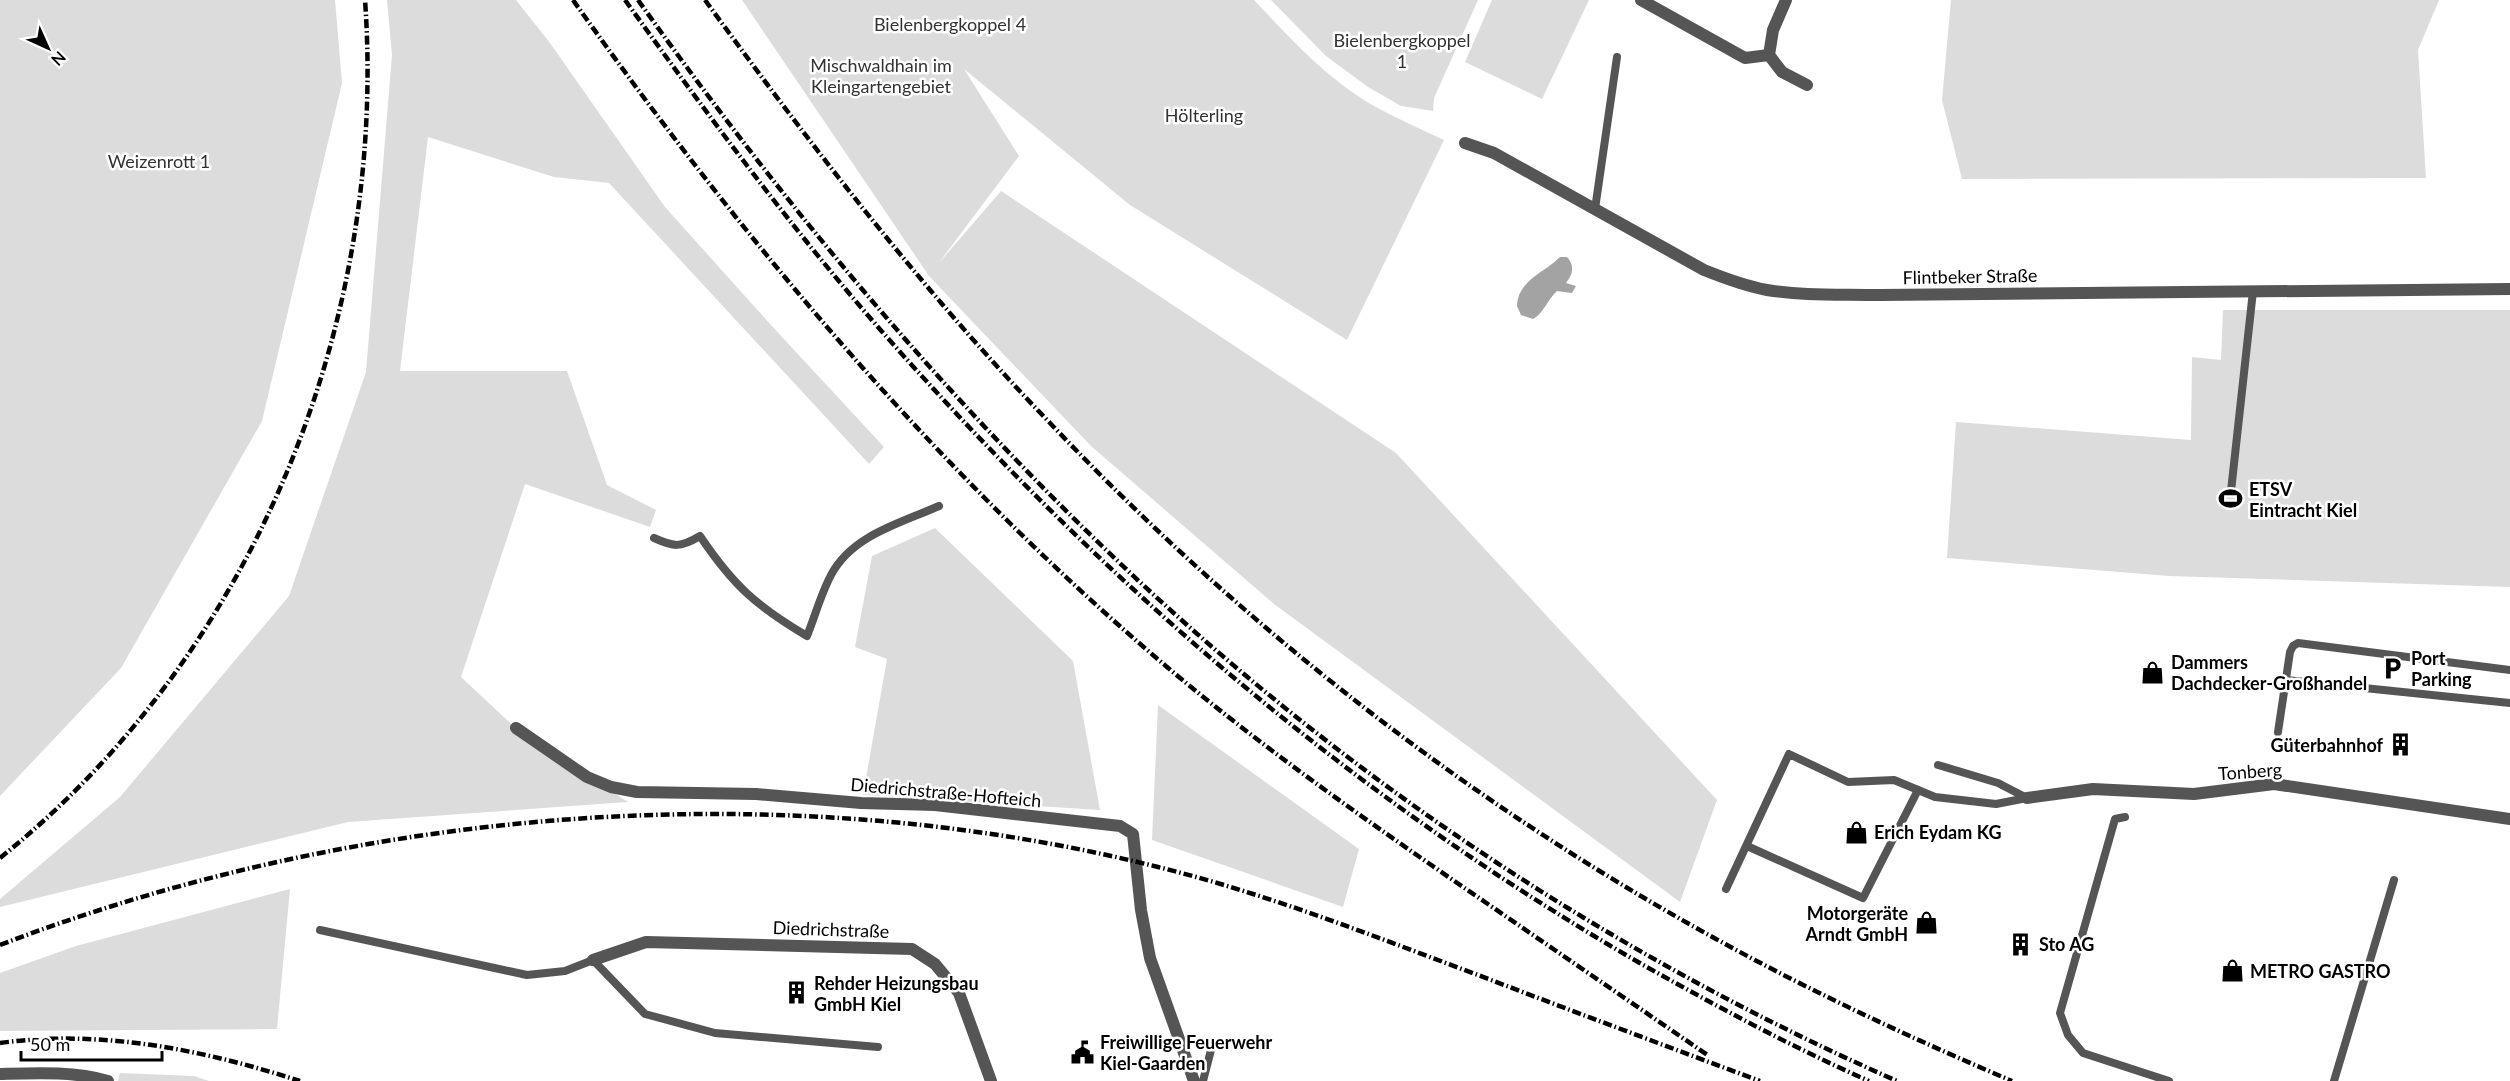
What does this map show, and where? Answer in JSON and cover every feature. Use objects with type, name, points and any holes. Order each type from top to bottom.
[{"type":"street","points":[[1641,0],[1745,58],[1769,55]]},
{"type":"street","points":[[1786,0],[1773,30],[1769,55],[1782,72],[1807,85]]},
{"type":"street","name":"Flintbeker Straße","points":[[1465,143],[1494,153],[1704,270],[1766,290],[1803,294],[1869,294],[2510,289]]},
{"type":"street","name":"Diedrichstraße-Hofteich","points":[[516,728],[587,777],[611,787],[637,792],[756,794],[861,803],[935,805],[1120,826],[1133,834],[1141,910],[1150,958],[1194,1081]]},
{"type":"street","name":"Tonberg","points":[[2027,798],[2093,789],[2194,794],[2274,784],[2510,819]]},
{"type":"street","name":"Diedrichstraße","points":[[593,960],[646,942],[912,949],[935,964],[959,993],[991,1081]]},
{"type":"street","points":[[0,1074],[38,1073],[94,1077],[108,1081]]},
{"type":"lane","points":[[1595,208],[1617,57]]},
{"type":"lane","points":[[2231,491],[2253,291]]},
{"type":"lane","points":[[654,538],[671,546],[686,544],[700,536],[719,565],[740,589],[770,614],[807,636],[831,575],[846,554],[870,536],[939,507]]},
{"type":"lane","points":[[2278,732],[2290,652],[2298,643],[2510,669]]},
{"type":"lane","points":[[2286,680],[2510,703]]},
{"type":"lane","points":[[1726,889],[1790,754],[1848,782],[1894,780],[1935,797],[1996,804],[2027,798]]},
{"type":"lane","points":[[1938,765],[1998,783],[2027,798]]},
{"type":"lane","points":[[1747,846],[1863,898],[1918,790]]},
{"type":"lane","points":[[2125,817],[2115,819],[2060,1013],[2068,1035],[2084,1053],[2169,1081]]},
{"type":"lane","points":[[2334,1081],[2394,880]]},
{"type":"lane","points":[[321,930],[527,975],[565,971],[593,960],[645,1014],[715,1033],[878,1047]]},
{"type":"lane","points":[[1203,1081],[1211,1050]]},
{"type":"green space","name":"Weizenrott 1","points":[[0,0],[335,0],[342,83],[262,421],[121,668],[0,796]]},
{"type":"green space","points":[[387,0],[516,0],[550,43],[665,207],[884,447],[869,464],[609,183],[554,177],[428,137],[400,371],[567,371],[607,485],[656,510],[650,527],[525,484],[461,677],[521,733],[628,802],[348,822],[0,907],[0,899],[120,797],[289,596],[366,372],[392,55]]},
{"type":"green space","points":[[742,0],[1254,0],[1326,72],[1358,96],[1444,140],[1347,340],[1130,205],[964,69],[1019,156],[938,264],[1001,191],[1396,453],[1717,800],[1680,902],[1274,604],[1091,446],[929,276]]},
{"type":"green space","name":"Bielenbergkoppel 1","points":[[1271,0],[1478,0],[1434,98],[1433,111],[1401,106],[1368,87],[1326,56]]},
{"type":"green space","points":[[1492,0],[1589,0],[1542,99],[1465,62]]},
{"type":"green space","points":[[1951,0],[2439,0],[2418,50],[2426,178],[1962,179],[1942,100]]},
{"type":"green space","name":"ETSV Eintracht Kiel","points":[[2223,310],[2510,310],[2510,587],[2169,576],[1947,558],[1956,422],[2191,440],[2192,357],[2221,360]]},
{"type":"green space","points":[[935,528],[1073,661],[1100,810],[863,795],[887,659],[855,647],[872,556]]},
{"type":"green space","points":[[1158,705],[1359,849],[1343,907],[1152,840]]},
{"type":"green space","points":[[290,889],[277,1029],[0,1031],[0,973],[76,946]]},
{"type":"green space","points":[[120,1073],[194,1076],[209,1081],[118,1081]]},
{"type":"shaded area","points":[[1560,257],[1567,257],[1572,267],[1572,273],[1566,283],[1576,286],[1572,293],[1557,291],[1540,314],[1533,319],[1521,315],[1517,306],[1522,290],[1527,283]]},
{"type":"railway","points":[[0,858],[90,776],[167,683],[233,582],[286,473],[327,359],[353,241],[366,121],[365,0]]},
{"type":"railway","points":[[573,0],[706,180],[849,352],[1002,516],[1083,593],[1201,695],[1306,776],[1709,1056]]},
{"type":"railway","points":[[625,0],[755,175],[822,261],[893,344],[976,435],[1063,522],[1152,606],[1244,686],[1339,762],[1437,834],[1539,902],[1645,966],[1700,996],[1869,1081]]},
{"type":"railway","points":[[638,0],[691,73],[801,215],[916,352],[1038,483],[1190,628],[1282,706],[1377,779],[1476,849],[1577,914],[1682,974],[1788,1030],[1897,1081]]},
{"type":"railway","points":[[705,0],[786,110],[870,217],[1002,372],[1123,497],[1200,570],[1280,640],[1448,770],[1535,830],[1624,886],[1789,978],[1899,1031],[2012,1081]]},
{"type":"railway","points":[[0,945],[138,898],[280,861],[426,835],[573,819],[722,814],[869,820],[1015,838],[1158,867],[1240,890],[1360,931],[1760,1081]]},
{"type":"railway","points":[[0,1043],[38,1039],[76,1039],[152,1045],[227,1060],[300,1081]]},
{"type":"place","name":"ETSV Eintracht Kiel","points":[[2231,499]]},
{"type":"place","name":"Port Parking","points":[[2393,668]]},
{"type":"place","name":"Dammers Dachdecker-Großhandel","points":[[2153,672]]},
{"type":"place","name":"Güterbahnhof","points":[[2401,745]]},
{"type":"place","name":"Erich Eydam KG","points":[[1856,832]]},
{"type":"place","name":"Motorgeräte Arndt GmbH","points":[[1926,923]]},
{"type":"place","name":"Sto AG","points":[[2021,944]]},
{"type":"place","name":"METRO GASTRO","points":[[2232,971]]},
{"type":"place","name":"Rehder Heizungsbau GmbH Kiel","points":[[796,993]]},
{"type":"place","name":"Freiwillige Feuerwehr Kiel-Gaarden","points":[[1082,1052]]},
{"type":"park label","name":"Bielenbergkoppel 4","points":[[950,24]]},
{"type":"park label","name":"Mischwaldhain im Kleingartengebiet","points":[[881,76]]},
{"type":"park label","name":"Hölterling","points":[[1204,115]]}]
